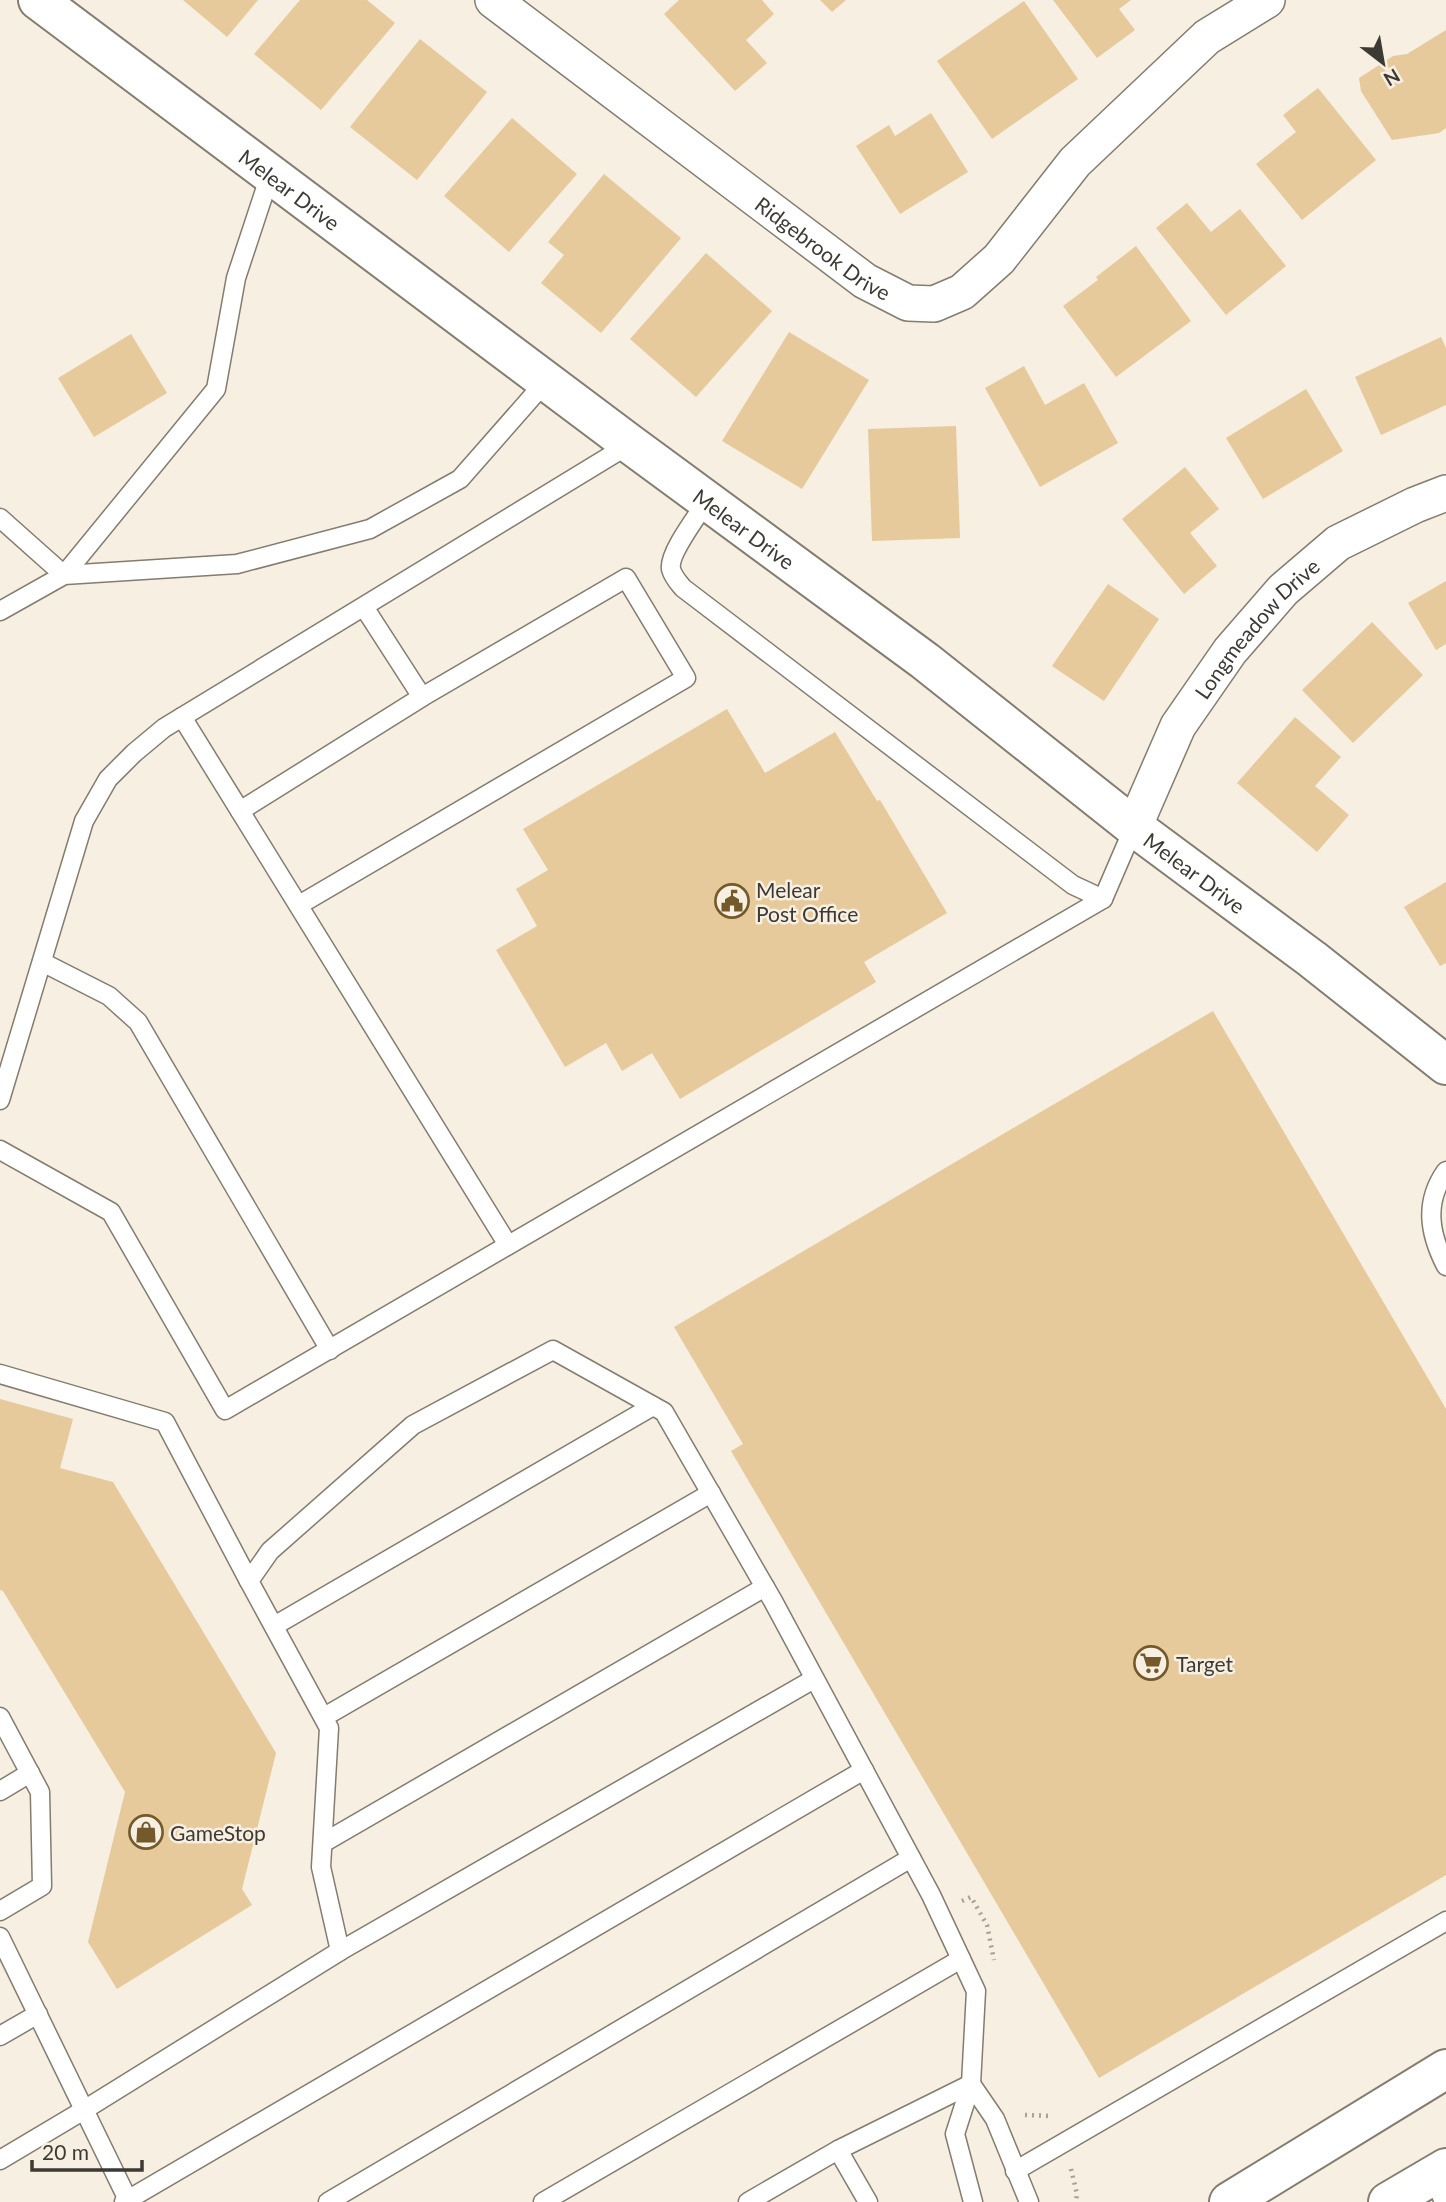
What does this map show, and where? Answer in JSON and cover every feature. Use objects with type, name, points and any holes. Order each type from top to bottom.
[{"type":"street","name":"Melear Drive","points":[[38,0],[925,661],[1134,827],[1312,959],[1446,1065]]},
{"type":"street","name":"Ridgebrook Drive","points":[[506,4],[865,281],[908,303],[934,304],[962,292],[999,259],[1076,162],[1207,37],[1267,0]]},
{"type":"street","name":"Longmeadow Drive","points":[[1134,827],[1178,726],[1230,651],[1283,590],[1338,544],[1415,505],[1446,493]]},
{"type":"street","points":[[1230,2202],[1446,2069]]},
{"type":"street","points":[[1388,2202],[1441,2182]]},
{"type":"lane","points":[[0,611],[64,575],[216,389],[236,278],[270,175]]},
{"type":"lane","points":[[0,518],[64,575],[237,564],[370,529],[460,479],[546,381]]},
{"type":"lane","points":[[0,1100],[84,821],[108,779],[164,728],[631,444]]},
{"type":"lane","points":[[708,500],[673,555],[670,567],[674,578],[683,588],[1073,885],[1103,899]]},
{"type":"lane","points":[[240,811],[422,698],[626,578],[686,678],[299,905]]},
{"type":"lane","points":[[364,607],[422,698]]},
{"type":"lane","points":[[182,717],[509,1245]]},
{"type":"lane","points":[[0,1150],[111,1212],[225,1410],[1103,899],[1134,827]]},
{"type":"lane","points":[[42,962],[109,996],[138,1022],[330,1350]]},
{"type":"lane","points":[[1446,1171],[1435,1186],[1430,1216],[1440,1255],[1446,1266]]},
{"type":"lane","points":[[249,1581],[270,1551],[413,1426],[553,1350],[664,1412],[765,1587],[864,1770],[939,1912],[976,1991],[971,2084],[955,2134],[973,2202]]},
{"type":"lane","points":[[0,1374],[165,1422],[329,1728],[321,1867],[340,1951]]},
{"type":"lane","points":[[274,1626],[653,1406]]},
{"type":"lane","points":[[324,1717],[711,1493]]},
{"type":"lane","points":[[323,1843],[765,1587]]},
{"type":"lane","points":[[0,2160],[340,1951],[814,1679]]},
{"type":"lane","points":[[0,1717],[40,1792],[42,1886],[0,1911]]},
{"type":"lane","points":[[0,1937],[127,2201],[864,1770]]},
{"type":"lane","points":[[0,1791],[30,1773]]},
{"type":"lane","points":[[328,2202],[911,1858]]},
{"type":"lane","points":[[1015,2171],[1446,1920]]},
{"type":"lane","points":[[543,2202],[961,1959]]},
{"type":"lane","points":[[0,2036],[37,2014]]},
{"type":"lane","points":[[748,2202],[838,2150],[971,2084]]},
{"type":"lane","points":[[971,2084],[995,2119],[1029,2202]]},
{"type":"lane","points":[[838,2150],[868,2202]]},
{"type":"path","points":[[939,1912],[971,1897],[987,1925],[996,1966]]},
{"type":"path","points":[[1019,2110],[1027,2117],[1058,2116],[1077,2194],[1076,2202]]},
{"type":"building","points":[[183,0],[258,0],[227,37]]},
{"type":"building","points":[[300,0],[367,0],[395,23],[321,110],[254,54]]},
{"type":"building","points":[[679,0],[762,0],[774,14],[746,40],[767,63],[735,91],[664,14]]},
{"type":"building","points":[[820,0],[846,0],[832,12]]},
{"type":"building","points":[[1053,0],[1131,0],[1119,9],[1135,30],[1097,58]]},
{"type":"building","points":[[1024,1],[1078,79],[992,139],[937,61]]},
{"type":"building","points":[[1446,30],[1446,128],[1439,133],[1392,140],[1361,91],[1359,78],[1393,56],[1407,54]]},
{"type":"building","points":[[420,39],[487,92],[417,180],[350,127]]},
{"type":"building","points":[[1318,88],[1376,160],[1302,220],[1256,164],[1296,132],[1283,115]]},
{"type":"building","points":[[931,113],[968,172],[900,214],[856,146],[889,125],[895,136]]},
{"type":"building","points":[[512,118],[577,174],[509,252],[444,196]]},
{"type":"building","points":[[604,174],[681,238],[601,333],[541,283],[564,255],[548,242]]},
{"type":"building","points":[[1187,203],[1211,232],[1240,209],[1286,266],[1226,315],[1156,228]]},
{"type":"building","points":[[1136,246],[1191,321],[1116,377],[1063,306],[1098,280],[1096,277]]},
{"type":"building","points":[[706,253],[772,311],[696,397],[630,339]]},
{"type":"building","points":[[789,332],[869,380],[802,489],[722,441]]},
{"type":"building","points":[[131,334],[167,393],[94,437],[58,378]]},
{"type":"building","points":[[1441,337],[1446,348],[1446,405],[1381,435],[1355,377]]},
{"type":"building","points":[[1024,366],[1045,405],[1084,383],[1118,443],[1040,487],[985,388]]},
{"type":"building","points":[[1306,389],[1343,451],[1263,499],[1226,438]]},
{"type":"building","points":[[956,426],[960,538],[872,541],[868,429]]},
{"type":"building","points":[[1185,467],[1219,509],[1190,533],[1217,566],[1184,594],[1122,519]]},
{"type":"building","points":[[1446,581],[1446,644],[1436,650],[1408,603]]},
{"type":"building","points":[[1108,584],[1159,619],[1104,701],[1052,666]]},
{"type":"building","points":[[1372,622],[1423,675],[1353,743],[1302,690]]},
{"type":"building","name":"Melear Post Office","points":[[727,709],[765,773],[835,732],[877,801],[880,800],[947,913],[864,962],[876,982],[680,1099],[652,1053],[622,1071],[606,1043],[565,1067],[496,950],[537,926],[516,889],[548,870],[523,829]]},
{"type":"building","points":[[1295,717],[1341,757],[1315,786],[1349,815],[1317,852],[1237,783]]},
{"type":"building","points":[[1446,882],[1446,963],[1440,966],[1404,907]]},
{"type":"building","name":"Target","points":[[1213,1011],[1446,1409],[1446,1875],[1099,2078],[731,1451],[743,1444],[674,1327]]},
{"type":"building","points":[[0,1399],[73,1419],[60,1468],[113,1482],[276,1753],[242,1889],[252,1905],[117,1989],[88,1942],[125,1792],[0,1590]]},
{"type":"place","name":"Melear Post Office","points":[[732,901]]},
{"type":"place","name":"Target","points":[[1151,1663]]},
{"type":"place","name":"GameStop","points":[[146,1832]]}]
